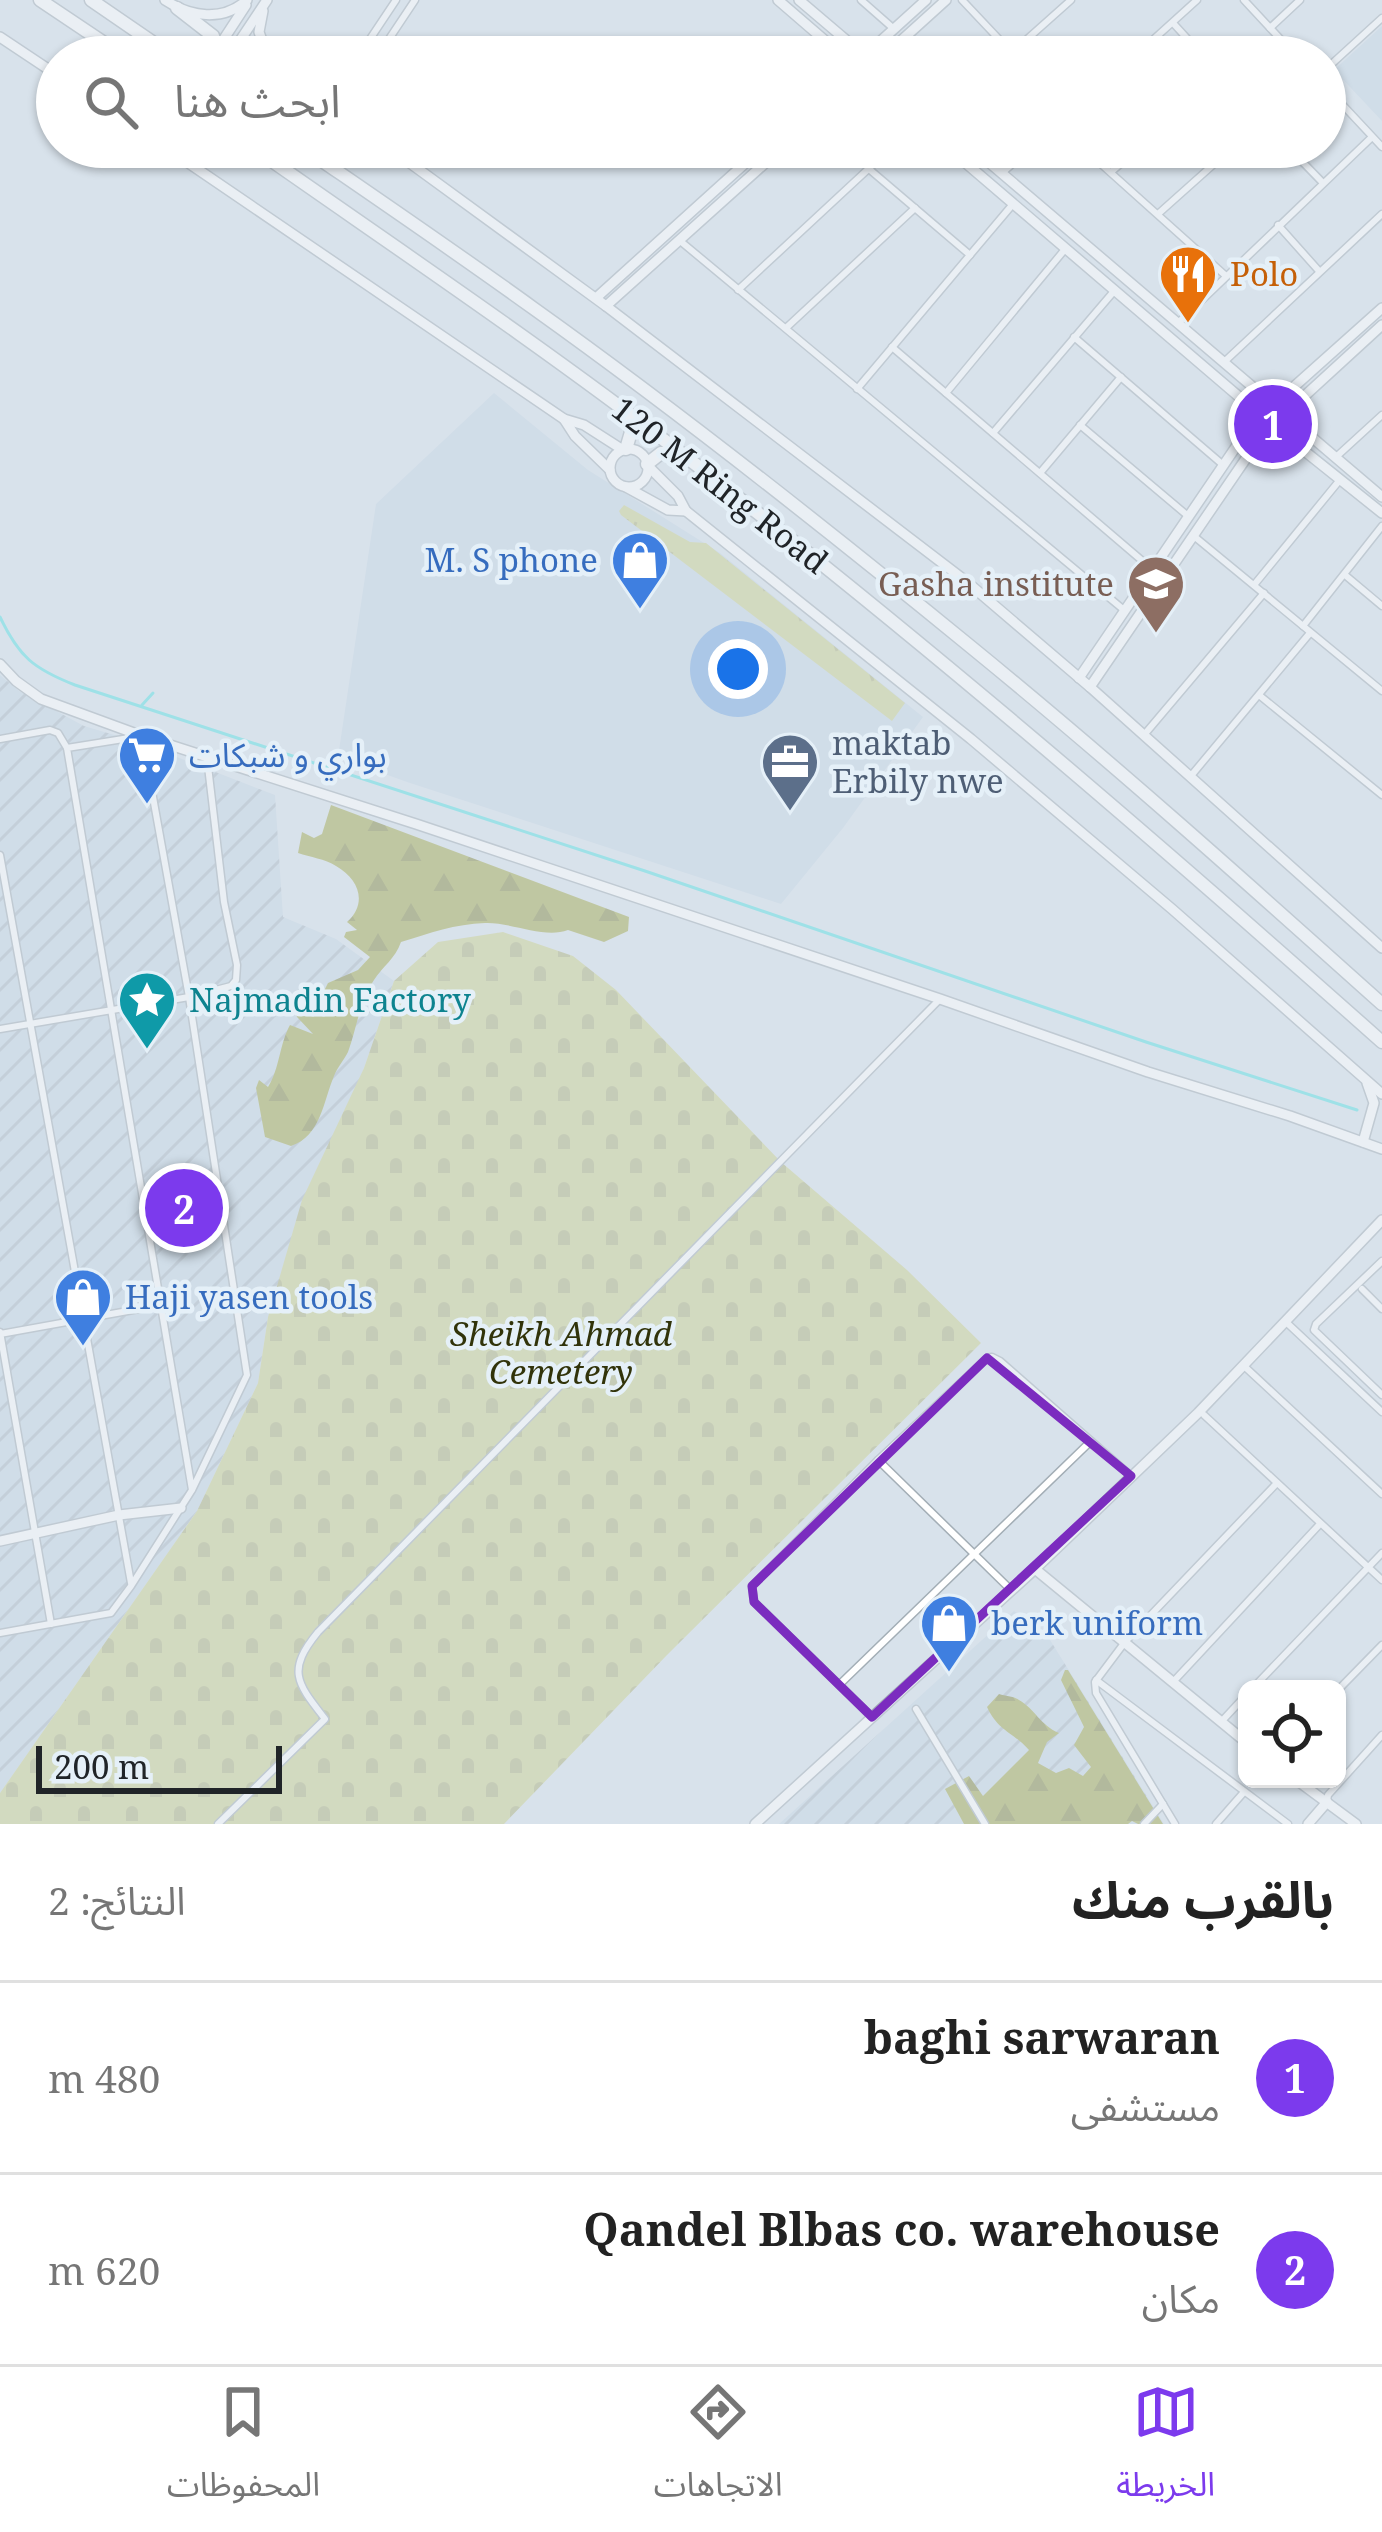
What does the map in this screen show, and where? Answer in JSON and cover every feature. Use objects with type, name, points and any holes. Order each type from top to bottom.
[{"type":"highway","points":[[40,0],[94,36]]},
{"type":"highway","points":[[91,0],[145,36]]},
{"type":"highway","points":[[177,8],[212,36]]},
{"type":"highway","name":"120 M Ring Road","points":[[282,168],[627,412],[865,598],[1122,812],[1382,1042]]},
{"type":"highway","name":"120 M Ring Road","points":[[332,168],[535,309],[830,534],[1113,766],[1382,1004]]},
{"type":"highway","points":[[624,449],[631,432],[627,412]]},
{"type":"highway","points":[[647,465],[661,453],[682,454]]},
{"type":"street","points":[[164,0],[177,8],[218,15],[248,0]]},
{"type":"street","points":[[231,36],[248,0]]},
{"type":"street","points":[[243,36],[266,0]]},
{"type":"street","points":[[260,36],[266,0]]},
{"type":"street","points":[[372,36],[396,0]]},
{"type":"street","points":[[391,36],[415,0]]},
{"type":"street","points":[[778,0],[820,36]]},
{"type":"street","points":[[800,0],[842,36]]},
{"type":"street","points":[[860,0],[894,29]]},
{"type":"street","points":[[886,36],[926,0]]},
{"type":"street","points":[[906,36],[946,0]]},
{"type":"street","points":[[962,0],[993,36]]},
{"type":"street","points":[[1031,36],[1071,0]]},
{"type":"street","points":[[1158,36],[1197,0]]},
{"type":"street","points":[[1244,0],[1278,36]]},
{"type":"street","points":[[1270,28],[1300,0]]},
{"type":"street","points":[[1346,51],[1382,18]]},
{"type":"street","points":[[1173,23],[1185,36]]},
{"type":"street","points":[[0,38],[36,61]]},
{"type":"street","points":[[1346,109],[1382,147]]},
{"type":"street","points":[[1346,161],[1372,137]]},
{"type":"street","points":[[196,168],[564,419],[642,454],[686,512],[971,739],[1382,1094]]},
{"type":"street","points":[[417,168],[607,305],[967,582],[1382,948]]},
{"type":"street","points":[[596,298],[740,168]]},
{"type":"street","points":[[607,305],[760,168]]},
{"type":"street","points":[[971,168],[1382,513]]},
{"type":"street","points":[[995,168],[1382,497]]},
{"type":"street","points":[[1002,174],[1009,168]]},
{"type":"street","points":[[1106,168],[1226,276]]},
{"type":"street","points":[[1111,172],[1116,168]]},
{"type":"street","points":[[1158,214],[1209,168]]},
{"type":"street","points":[[1308,168],[1323,183]]},
{"type":"street","points":[[1177,324],[1339,168]]},
{"type":"street","points":[[738,290],[869,169],[970,255]]},
{"type":"street","points":[[857,389],[1013,204]]},
{"type":"street","points":[[785,329],[915,208]]},
{"type":"street","points":[[1223,363],[1382,214]]},
{"type":"street","points":[[1279,225],[1319,271]]},
{"type":"street","points":[[679,240],[1125,610]]},
{"type":"street","points":[[946,393],[1066,248]]},
{"type":"street","points":[[993,433],[1114,290]]},
{"type":"street","points":[[1079,678],[1261,415],[1382,308]]},
{"type":"street","points":[[1090,687],[1272,424],[1382,325]]},
{"type":"street","points":[[1074,338],[1223,465]]},
{"type":"street","points":[[892,347],[1166,579]]},
{"type":"street","points":[[1040,473],[1120,377]]},
{"type":"street","points":[[1335,457],[1382,415]]},
{"type":"street","points":[[564,419],[610,470],[615,482],[668,510],[686,512]]},
{"type":"street","points":[[1080,425],[1189,516]]},
{"type":"street","points":[[610,470],[613,458],[624,449]]},
{"type":"street","points":[[626,487],[644,479],[647,465]]},
{"type":"street","points":[[1254,585],[1340,480]]},
{"type":"street","points":[[1303,626],[1382,526]]},
{"type":"street","points":[[1195,537],[1382,692]]},
{"type":"street","points":[[1345,575],[1382,606]]},
{"type":"street","points":[[1144,735],[1264,593]]},
{"type":"street","points":[[1190,777],[1310,633]]},
{"type":"street","points":[[0,664],[40,699],[142,736],[1382,1149]]},
{"type":"street","points":[[1258,695],[1382,795]]},
{"type":"street","points":[[0,739],[50,730],[58,733],[67,748],[193,1490]]},
{"type":"street","points":[[67,748],[142,736]]},
{"type":"street","points":[[0,1633],[111,1613],[193,1490],[247,1375],[189,997],[142,736]]},
{"type":"street","points":[[0,1029],[189,997],[231,986],[236,980],[207,758]]},
{"type":"street","points":[[0,855],[131,1586]]},
{"type":"street","points":[[218,1824],[325,1719],[298,1681],[300,1657],[318,1632],[940,1000]]},
{"type":"street","points":[[1363,1142],[1374,1103],[1364,1078]]},
{"type":"street","points":[[758,1823],[1035,1569],[1244,1366],[1382,1220]]},
{"type":"street","points":[[1382,1261],[1314,1330],[1382,1395]]},
{"type":"street","points":[[1362,1289],[1382,1309]]},
{"type":"street","points":[[51,1624],[0,1333],[161,1305]]},
{"type":"street","points":[[1286,1322],[1382,1412]]},
{"type":"street","points":[[1315,1349],[1323,1340]]},
{"type":"street","points":[[872,1717],[754,1602],[752,1586],[987,1358],[992,1357],[1131,1476]]},
{"type":"street","points":[[1244,1366],[1382,1494]]},
{"type":"street","points":[[1204,1415],[1382,1580]]},
{"type":"street","points":[[839,1685],[1091,1441]]},
{"type":"street","points":[[878,1460],[1011,1590]]},
{"type":"street","points":[[1175,1824],[1096,1693],[1096,1680],[1125,1642],[1276,1483]]},
{"type":"street","points":[[0,1541],[119,1515],[181,1508]]},
{"type":"street","points":[[1173,1682],[1320,1524]]},
{"type":"street","points":[[1261,1680],[1382,1553]]},
{"type":"street","points":[[1035,1569],[1238,1735]]},
{"type":"street","points":[[1346,1682],[1382,1645]]},
{"type":"street","points":[[1096,1680],[1288,1824]]},
{"type":"street","points":[[1221,1721],[1238,1704]]},
{"type":"street","points":[[916,1709],[985,1824]]},
{"type":"street","points":[[1308,1824],[1382,1736]]},
{"type":"street","points":[[1307,1788],[1356,1824]]},
{"type":"street","points":[[1216,1824],[1244,1792]]},
{"type":"street","points":[[1144,1824],[1163,1804]]},
{"type":"street","points":[[1318,1814],[1326,1824]]},
{"type":"highlighted area","points":[[987,1358],[1131,1476],[872,1717],[754,1602],[752,1586]]},
{"type":"shaded area","points":[[1382,26],[1382,121],[1346,83],[1346,59]]},
{"type":"shaded area","points":[[494,393],[588,470],[720,553],[923,717],[781,904],[338,757],[376,504]]},
{"type":"shaded area","points":[[0,675],[19,691],[84,726],[275,795],[283,917],[336,939],[394,981],[268,1317],[258,1383],[197,1511],[0,1793]]},
{"type":"shaded area","points":[[1014,1611],[1047,1635],[1164,1824],[779,1824]]},
{"type":"green space","points":[[624,505],[690,542],[706,543],[905,703],[892,721],[621,515]]},
{"type":"green space","points":[[331,805],[629,917],[628,931],[604,942],[568,930],[549,933],[485,923],[401,942],[369,988],[320,1117],[309,1134],[291,1146],[265,1137],[256,1088],[259,1080],[268,1087],[290,1025],[313,1034],[297,1017],[296,1004],[314,1011],[328,983],[358,970],[370,957],[344,937],[357,930],[347,922],[359,899],[355,884],[332,864],[298,853],[302,832],[314,838],[322,834]]},
{"type":"green space","name":"Sheikh Ahmad Cemetery","points":[[503,932],[573,956],[616,990],[781,1162],[907,1270],[981,1343],[504,1824],[0,1824],[0,1793],[197,1511],[258,1383],[268,1317],[302,1200],[364,1068],[394,981],[438,942]]},
{"type":"green space","points":[[1065,1670],[1163,1824],[964,1824],[945,1789],[969,1776],[983,1796],[1029,1750],[991,1715],[987,1707],[999,1694],[1019,1700],[1059,1733],[1047,1742],[1038,1763],[1056,1773],[1069,1768],[1083,1776],[1091,1767],[1074,1745],[1084,1727],[1061,1680]]},
{"type":"waterway","points":[[0,617],[29,660],[75,685],[1357,1110]]},
{"type":"waterway","points":[[142,705],[153,693]]},
{"type":"place","name":"Polo","points":[[1188,325]]},
{"type":"place","name":"baghi sarwaran","points":[[1273,424]]},
{"type":"place","name":"M. S phone","points":[[640,611]]},
{"type":"place","name":"Gasha institute","points":[[1156,635]]},
{"type":"place","name":"بواري و شبكات","points":[[147,806]]},
{"type":"place","name":"maktab Erbily nwe","points":[[790,813]]},
{"type":"place","name":"Najmadin Factory","points":[[147,1051]]},
{"type":"place","name":"Qandel Blbas co. warehouse","points":[[184,1208]]},
{"type":"place","name":"Haji yasen tools","points":[[83,1348]]},
{"type":"place","name":"berk uniform","points":[[949,1674]]}]
